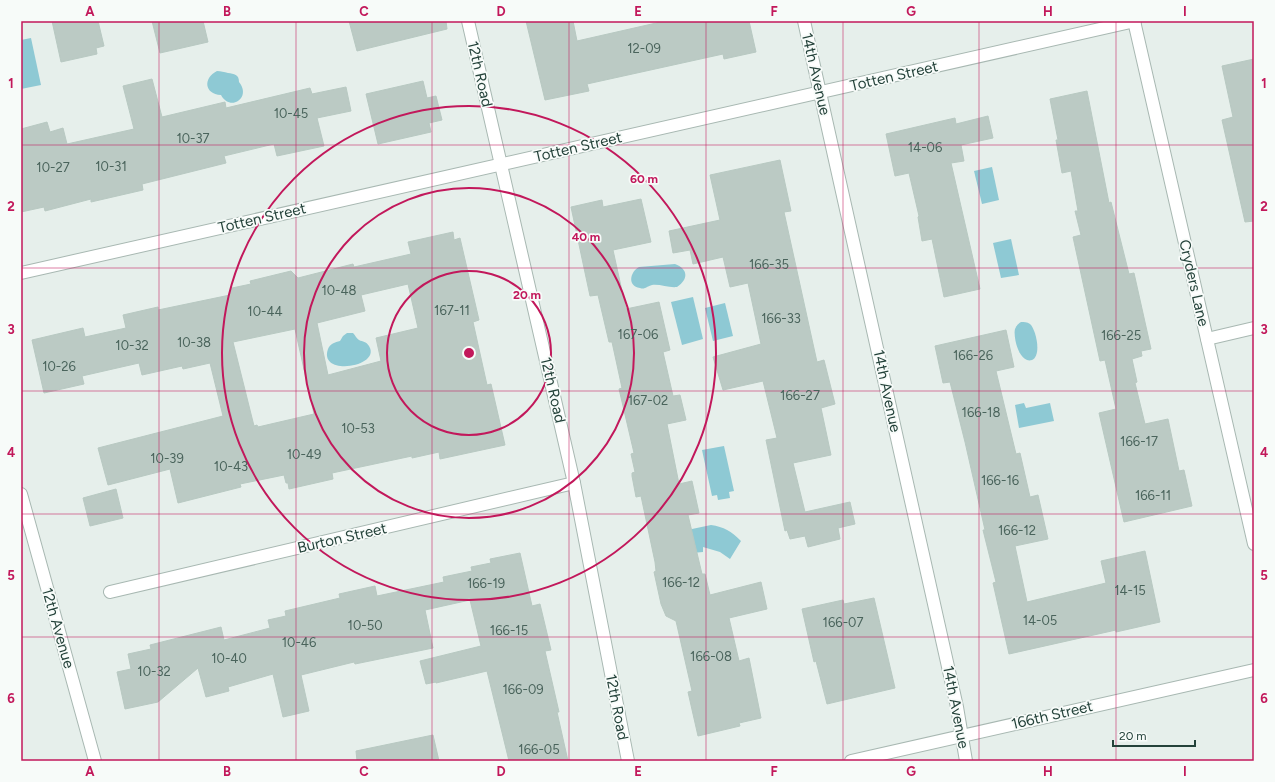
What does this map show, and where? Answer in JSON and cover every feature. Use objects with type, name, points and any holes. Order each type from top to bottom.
[{"type":"street","name":"12th Road","points":[[468,21],[574,484],[628,761]]},
{"type":"street","name":"14th Avenue","points":[[804,21],[963,735],[966,761]]},
{"type":"street","name":"Totten Street","points":[[21,273],[1135,21]]},
{"type":"street","name":"Cryders Lane","points":[[1135,21],[1254,544]]},
{"type":"street","points":[[1207,339],[1254,328]]},
{"type":"street","name":"Burton Street","points":[[110,592],[574,484]]},
{"type":"street","name":"12th Avenue","points":[[21,494],[96,761]]},
{"type":"street","name":"166th Street","points":[[851,761],[1254,670]]},
{"type":"water","points":[[31,38],[41,85],[21,89],[21,40]]},
{"type":"water","points":[[217,71],[237,76],[243,93],[238,101],[234,103],[229,102],[221,95],[211,92],[207,85],[208,81],[212,74]]},
{"type":"water","points":[[992,167],[999,200],[982,204],[974,171]]},
{"type":"water","points":[[1011,239],[1019,275],[1001,278],[993,243]]},
{"type":"water","points":[[675,264],[685,271],[684,281],[677,287],[652,285],[642,288],[633,285],[631,279],[632,275],[639,267]]},
{"type":"water","points":[[693,297],[703,339],[682,345],[671,302]]},
{"type":"water","points":[[725,303],[733,336],[713,341],[705,308]]},
{"type":"water","points":[[1021,322],[1027,322],[1030,324],[1036,337],[1037,353],[1035,358],[1032,360],[1027,360],[1020,354],[1016,343],[1015,329]]},
{"type":"water","points":[[347,333],[353,333],[358,339],[367,343],[371,353],[367,359],[359,364],[340,366],[332,363],[327,358],[328,349],[336,342],[340,341]]},
{"type":"water","points":[[1024,403],[1026,408],[1050,403],[1054,421],[1019,428],[1015,405]]},
{"type":"water","points":[[724,446],[734,491],[729,492],[730,498],[718,500],[717,495],[712,496],[702,450]]},
{"type":"water","points":[[711,525],[727,530],[741,541],[730,559],[720,552],[703,547],[703,552],[692,553],[688,533],[692,529]]},
{"type":"building","points":[[52,21],[98,21],[104,46],[96,48],[97,54],[61,62]]},
{"type":"building","points":[[152,21],[203,21],[208,42],[160,53]]},
{"type":"building","points":[[349,21],[446,21],[447,29],[357,51]]},
{"type":"building","points":[[526,21],[573,21],[577,41],[665,21],[749,21],[756,52],[724,59],[723,54],[587,84],[589,91],[545,100]]},
{"type":"building","points":[[1254,59],[1254,221],[1245,222],[1222,120],[1233,117],[1222,66]]},
{"type":"building","points":[[152,79],[162,117],[225,102],[226,108],[310,88],[312,94],[346,87],[351,111],[317,118],[324,146],[277,156],[274,144],[224,156],[226,163],[142,184],[143,190],[91,202],[91,199],[45,211],[44,207],[21,212],[21,129],[47,122],[50,132],[63,128],[67,144],[134,129],[123,86]]},
{"type":"building","points":[[423,81],[427,98],[436,96],[442,120],[429,123],[431,132],[378,144],[366,94]]},
{"type":"building","points":[[1087,91],[1109,203],[1111,202],[1129,274],[1134,273],[1151,349],[1141,351],[1142,356],[1132,359],[1137,382],[1135,383],[1145,424],[1168,419],[1179,471],[1184,470],[1192,506],[1124,522],[1099,413],[1116,409],[1105,360],[1100,361],[1073,237],[1081,235],[1075,211],[1078,211],[1071,171],[1062,173],[1056,140],[1058,140],[1050,99]]},
{"type":"building","points":[[988,116],[993,138],[961,145],[964,161],[951,163],[980,289],[944,297],[932,239],[922,241],[919,216],[909,173],[895,176],[886,134],[955,118],[956,124]]},
{"type":"building","points":[[780,160],[791,211],[784,212],[817,362],[824,360],[835,404],[821,408],[831,455],[793,463],[805,512],[850,502],[855,524],[838,528],[840,539],[808,547],[805,536],[790,539],[787,530],[785,531],[766,440],[777,438],[763,381],[723,390],[713,357],[761,344],[748,283],[730,287],[723,257],[693,264],[690,250],[673,253],[669,231],[720,220],[710,175]]},
{"type":"building","points":[[641,199],[651,242],[613,250],[626,309],[659,302],[670,350],[663,352],[673,396],[680,395],[686,420],[667,424],[679,484],[692,481],[699,513],[688,515],[702,574],[705,574],[710,595],[761,582],[767,609],[729,618],[739,661],[749,658],[761,718],[739,723],[740,726],[698,736],[688,692],[692,691],[676,621],[666,616],[661,604],[654,572],[656,571],[655,562],[641,496],[636,497],[632,476],[632,473],[635,472],[631,454],[634,453],[619,389],[622,388],[612,342],[609,342],[598,295],[590,296],[571,207],[602,200],[603,207]]},
{"type":"building","points":[[453,232],[454,240],[460,238],[479,320],[473,322],[487,385],[491,384],[505,445],[440,459],[439,452],[412,458],[412,456],[332,473],[333,479],[289,489],[284,475],[240,484],[241,487],[178,503],[170,469],[108,485],[98,448],[223,416],[210,363],[183,369],[182,366],[142,375],[139,363],[82,376],[84,384],[44,393],[32,340],[83,328],[85,337],[126,328],[123,315],[158,307],[158,310],[230,295],[232,288],[251,284],[250,281],[291,271],[298,278],[353,264],[354,267],[411,254],[408,242]],"holes":[[[408,284],[418,328],[376,338],[381,361],[328,375],[317,323],[365,311],[361,295]],[[295,329],[314,414],[258,427],[257,425],[254,426],[233,342]]]},
{"type":"building","points":[[1006,330],[1014,367],[996,371],[1016,454],[1020,453],[1030,497],[1038,495],[1048,539],[1015,546],[1027,602],[1106,583],[1101,561],[1145,551],[1160,622],[1116,632],[1116,630],[1009,654],[993,583],[996,582],[983,530],[985,530],[965,442],[950,382],[943,383],[935,346]]},
{"type":"building","points":[[116,489],[123,518],[90,526],[83,498]]},
{"type":"building","points":[[520,553],[532,606],[540,604],[551,650],[545,651],[559,712],[557,712],[568,761],[509,761],[487,671],[426,684],[420,661],[481,646],[470,600],[425,610],[433,648],[355,664],[354,662],[301,675],[309,711],[283,717],[273,674],[228,687],[229,691],[206,697],[198,668],[158,702],[125,709],[117,672],[131,669],[128,654],[151,649],[150,645],[221,627],[224,640],[270,628],[268,620],[286,616],[285,611],[340,598],[339,594],[375,586],[377,596],[444,582],[443,577],[472,571],[471,567],[491,563],[490,559]]},
{"type":"building","points":[[874,598],[895,688],[827,704],[816,661],[814,662],[802,609],[843,600],[844,604]]},
{"type":"building","points":[[433,735],[439,761],[357,761],[356,751]]}]
